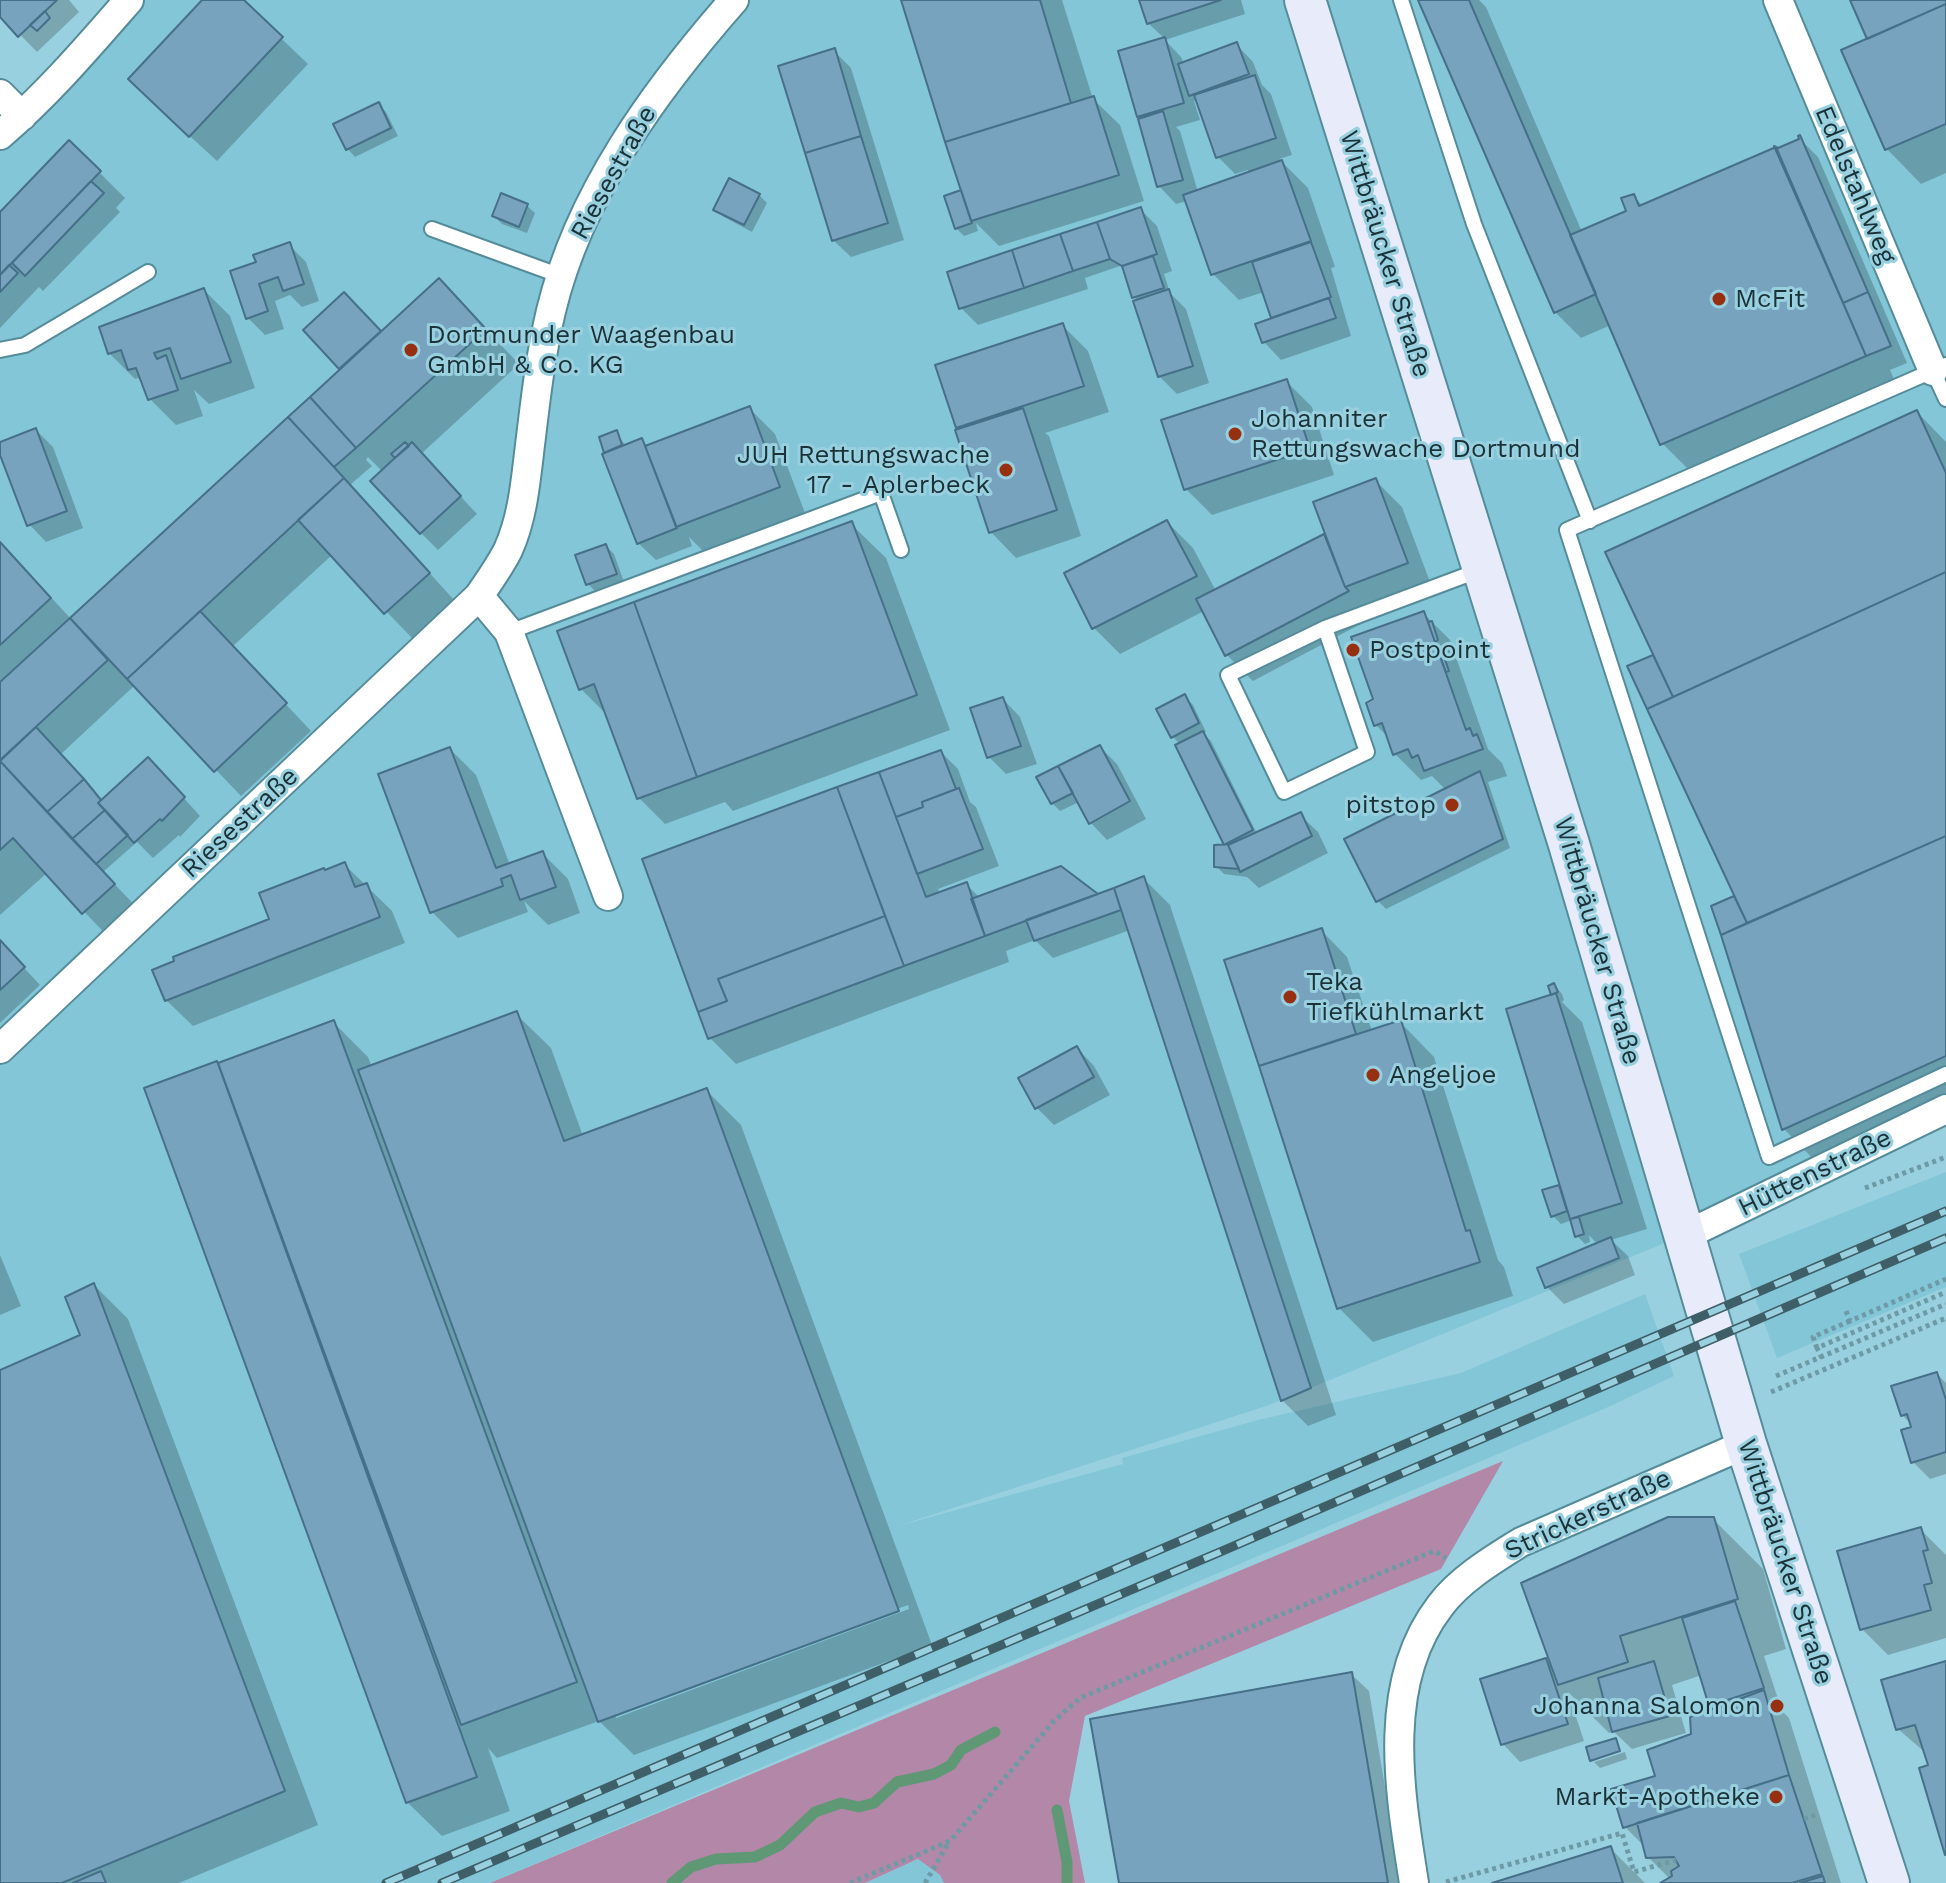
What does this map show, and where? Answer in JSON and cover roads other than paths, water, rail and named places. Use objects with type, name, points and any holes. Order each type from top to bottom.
[{"type":"main road","name":"Wittbräucker Straße","points":[[1305,0],[1576,868],[1746,1444],[1889,1883]]},
{"type":"street","points":[[0,135],[79,57],[129,0]]},
{"type":"street","name":"Riesestraße","points":[[0,1049],[479,596],[508,549],[524,498],[540,362],[561,276],[584,218],[615,160],[659,93],[734,0]]},
{"type":"street","name":"Edelstahlweg","points":[[1778,0],[1939,368]]},
{"type":"street","points":[[0,94],[22,116]]},
{"type":"street","points":[[479,596],[509,632],[608,896]]},
{"type":"street","name":"Hüttenstraße","points":[[1684,1236],[1946,1109]]},
{"type":"street","name":"Strickerstraße","points":[[1414,1883],[1398,1778],[1402,1710],[1408,1674],[1421,1638],[1440,1605],[1491,1561],[1521,1542],[1746,1444]]},
{"type":"lane","points":[[1401,0],[1474,224],[1590,521]]},
{"type":"lane","points":[[432,229],[561,276]]},
{"type":"lane","points":[[0,350],[25,345],[148,272]]},
{"type":"lane","points":[[1946,399],[1939,368],[1567,530],[1769,1157],[1946,1074]]},
{"type":"lane","points":[[509,632],[881,493],[901,550]]},
{"type":"lane","points":[[1325,628],[1367,752],[1284,792],[1228,675],[1325,628],[1484,568]]},
{"type":"waterway","points":[[672,1883],[691,1867],[716,1859],[755,1857],[780,1845],[815,1812],[841,1803],[859,1807],[874,1803],[897,1782],[934,1774],[951,1765],[961,1750],[995,1732]]},
{"type":"waterway","points":[[1057,1810],[1067,1862],[1067,1883]]},
{"type":"railway","points":[[386,1883],[1946,1211]]},
{"type":"railway","points":[[442,1883],[1220,1552],[1946,1238]]},
{"type":"place","name":"McFit","points":[[1719,299]]},
{"type":"place","name":"Dortmunder Waagenbau GmbH & Co. KG","points":[[411,350]]},
{"type":"place","name":"Johanniter Rettungswache Dortmund","points":[[1235,434]]},
{"type":"place","name":"JUH Rettungswache 17 - Aplerbeck","points":[[1006,470]]},
{"type":"place","name":"Postpoint","points":[[1353,650]]},
{"type":"place","name":"pitstop","points":[[1452,805]]},
{"type":"place","name":"Teka Tiefkühlmarkt","points":[[1290,997]]},
{"type":"place","name":"Angeljoe","points":[[1373,1075]]},
{"type":"place","name":"Johanna Salomon","points":[[1777,1706]]},
{"type":"place","name":"Markt-Apotheke","points":[[1776,1797]]}]
